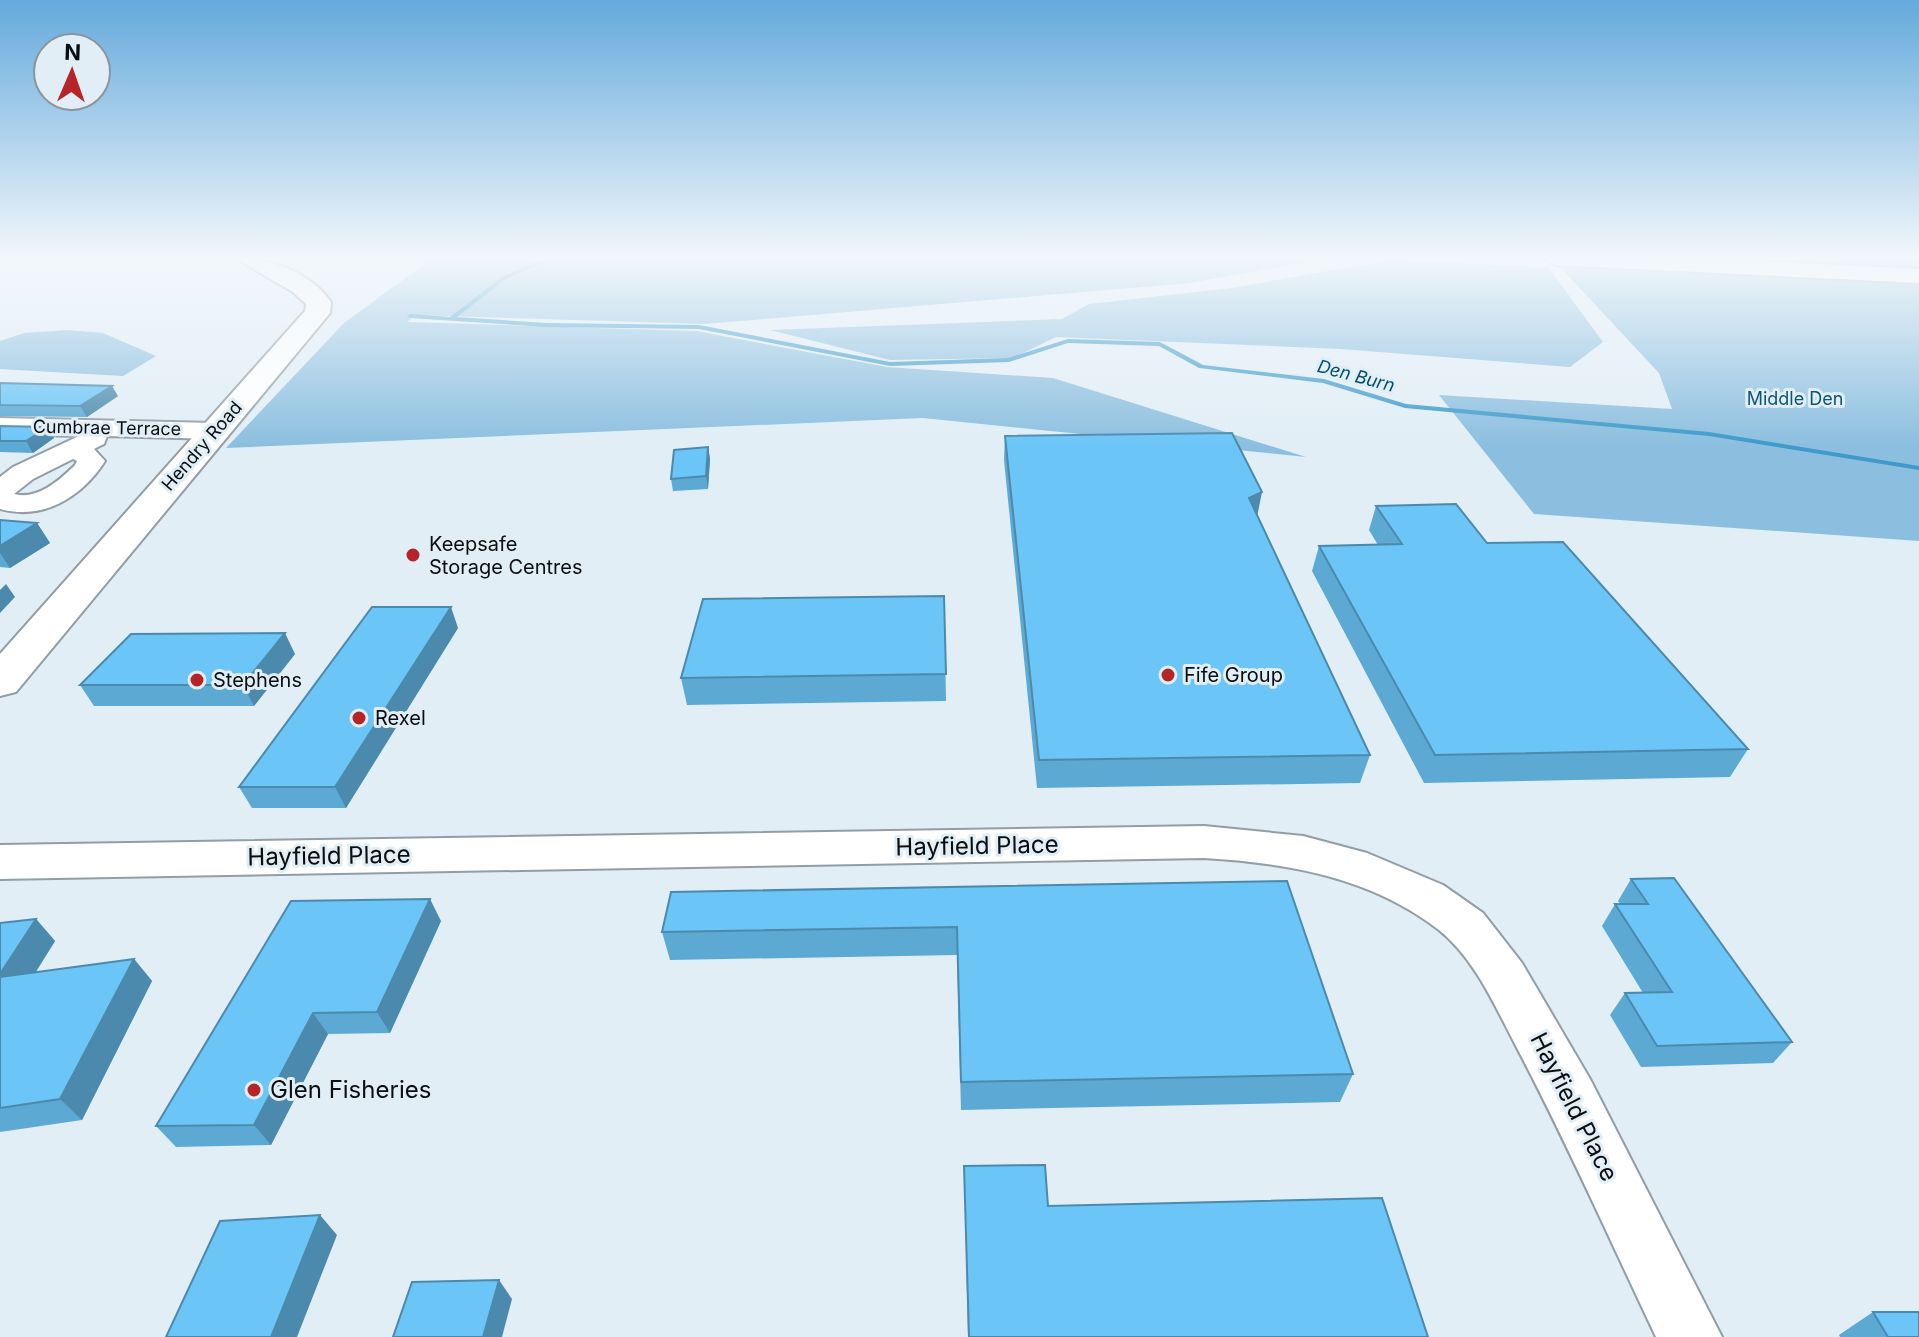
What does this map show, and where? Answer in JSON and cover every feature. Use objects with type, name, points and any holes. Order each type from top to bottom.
[{"type":"street","name":"Hendry Road","points":[[0,682],[12,655],[311,320]]},
{"type":"street","name":"Cumbrae Terrace","points":[[0,426],[214,431]]},
{"type":"street","points":[[0,491],[23,473],[75,451],[110,429]]},
{"type":"street","points":[[0,498],[18,505],[67,487],[91,461],[86,455],[75,451]]},
{"type":"street","name":"Hayfield Place","points":[[0,862],[1204,842],[1265,844],[1323,854],[1411,887],[1457,918],[1491,955],[1551,1059],[1690,1337]]},
{"type":"green space","points":[[348,320],[409,320],[407,322],[696,331],[887,367],[1053,378],[1306,457],[923,418],[226,448]]},
{"type":"green space","points":[[589,320],[748,320],[705,324]]},
{"type":"green space","points":[[1025,320],[1587,320],[1603,342],[1570,367],[1341,349],[1056,337],[1013,358],[890,360],[770,330]]},
{"type":"green space","name":"Middle Den","points":[[1610,320],[1919,320],[1919,541],[1534,514],[1439,395],[1672,409],[1659,373]]},
{"type":"green space","points":[[67,330],[103,333],[156,356],[123,376],[0,369],[0,341],[24,333]]},
{"type":"building","points":[[0,383],[112,386],[80,406],[0,405]]},
{"type":"building","points":[[0,426],[48,427],[26,441],[0,441]]},
{"type":"building","points":[[1232,433],[1262,492],[1249,498],[1370,755],[1039,760],[1005,436]]},
{"type":"building","points":[[708,447],[706,476],[671,479],[674,450]]},
{"type":"building","points":[[1456,504],[1487,543],[1563,542],[1748,749],[1435,755],[1319,546],[1402,544],[1376,506]]},
{"type":"building","points":[[0,520],[37,523],[0,546]]},
{"type":"building","points":[[944,596],[946,674],[681,678],[703,599]]},
{"type":"building","name":"Rexel","points":[[372,607],[451,607],[335,787],[239,787]]},
{"type":"building","points":[[285,633],[243,685],[80,685],[131,634]]},
{"type":"building","points":[[1674,878],[1792,1042],[1657,1046],[1625,993],[1672,992],[1615,904],[1648,904],[1631,879]]},
{"type":"building","points":[[1287,881],[1353,1074],[961,1082],[957,927],[662,932],[671,892]]},
{"type":"building","name":"Glen Fisheries","points":[[430,899],[377,1012],[313,1013],[254,1125],[156,1126],[291,901]]},
{"type":"building","points":[[36,919],[0,974],[0,923]]},
{"type":"building","points":[[134,959],[60,1099],[0,1108],[0,977]]},
{"type":"building","points":[[1045,1165],[1048,1206],[1382,1198],[1428,1337],[969,1337],[964,1166]]},
{"type":"building","points":[[320,1215],[271,1337],[166,1337],[220,1221]]},
{"type":"building","points":[[499,1280],[483,1337],[393,1337],[412,1282]]},
{"type":"building","points":[[1873,1312],[1919,1312],[1919,1337],[1888,1337]]},
{"type":"waterway","name":"Den Burn","points":[[476,320],[546,325],[699,327],[890,364],[1009,360],[1068,341],[1160,344],[1201,367],[1324,381],[1405,406],[1709,434],[1919,468]]},
{"type":"place","name":"Keepsafe Storage Centres","points":[[413,555]]},
{"type":"place","name":"Fife Group","points":[[1168,675]]},
{"type":"place","name":"Stephens","points":[[197,680]]},
{"type":"place","name":"Rexel","points":[[359,718]]},
{"type":"place","name":"Glen Fisheries","points":[[254,1090]]}]
